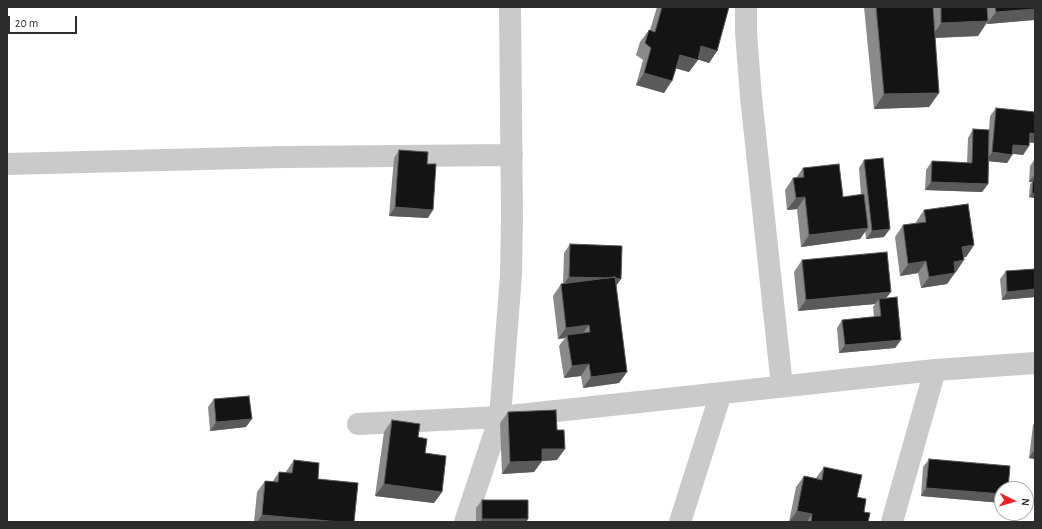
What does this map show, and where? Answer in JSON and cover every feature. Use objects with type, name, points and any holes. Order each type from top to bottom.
[{"type":"street","points":[[465,522],[500,416],[511,275],[512,155],[510,7]]},
{"type":"street","points":[[746,7],[746,33],[751,97],[782,386]]},
{"type":"street","points":[[7,164],[284,157],[512,155]]},
{"type":"street","points":[[358,424],[500,416],[721,394],[935,370],[1035,363]]},
{"type":"street","points":[[892,522],[935,370]]},
{"type":"street","points":[[680,522],[721,394]]},
{"type":"building","points":[[662,7],[729,7],[717,51],[701,46],[698,60],[680,55],[672,81],[644,73],[651,48],[645,43],[649,30],[655,32]]},
{"type":"building","points":[[876,7],[933,7],[939,93],[884,94]]},
{"type":"building","points":[[941,7],[987,7],[988,21],[941,23]]},
{"type":"building","points":[[995,7],[1035,7],[1035,9],[996,12]]},
{"type":"building","points":[[996,108],[1035,112],[1035,134],[1030,133],[1029,146],[1013,145],[1012,155],[992,152]]},
{"type":"building","points":[[973,129],[989,130],[988,184],[931,182],[932,161],[972,163]]},
{"type":"building","points":[[399,150],[428,152],[427,164],[436,164],[433,210],[395,207]]},
{"type":"building","points":[[883,158],[890,229],[872,231],[864,160]]},
{"type":"building","points":[[839,164],[843,197],[864,194],[868,228],[809,235],[805,197],[796,198],[793,178],[804,177],[803,168]]},
{"type":"building","points":[[1033,180],[1035,180],[1035,193],[1032,193]]},
{"type":"building","points":[[968,204],[974,245],[962,247],[964,260],[954,262],[955,273],[929,277],[926,261],[908,264],[903,225],[926,222],[924,210]]},
{"type":"building","points":[[570,244],[622,246],[621,279],[615,277],[569,277]]},
{"type":"building","points":[[887,252],[891,292],[806,300],[802,260]]},
{"type":"building","points":[[1035,269],[1035,289],[1007,292],[1006,271]]},
{"type":"building","points":[[615,277],[627,372],[591,377],[589,364],[572,366],[567,335],[590,332],[589,325],[566,328],[561,284]]},
{"type":"building","points":[[897,297],[901,340],[845,345],[842,320],[881,316],[879,299]]},
{"type":"building","points":[[249,396],[252,419],[216,422],[214,399]]},
{"type":"building","points":[[556,410],[557,430],[564,430],[565,449],[542,449],[542,461],[510,462],[508,412]]},
{"type":"building","points":[[392,420],[420,424],[418,437],[427,439],[425,453],[446,456],[442,492],[384,484]]},
{"type":"building","points":[[929,459],[1010,466],[1009,481],[994,481],[994,493],[926,488]]},
{"type":"building","points":[[294,460],[319,463],[318,479],[358,483],[354,522],[262,515],[265,481],[278,482],[279,472],[292,473]]},
{"type":"building","points":[[824,467],[862,475],[857,497],[866,499],[864,512],[870,513],[868,522],[811,522],[812,514],[797,511],[804,476],[822,480]]},
{"type":"building","points":[[482,500],[528,500],[528,519],[482,519]]}]
